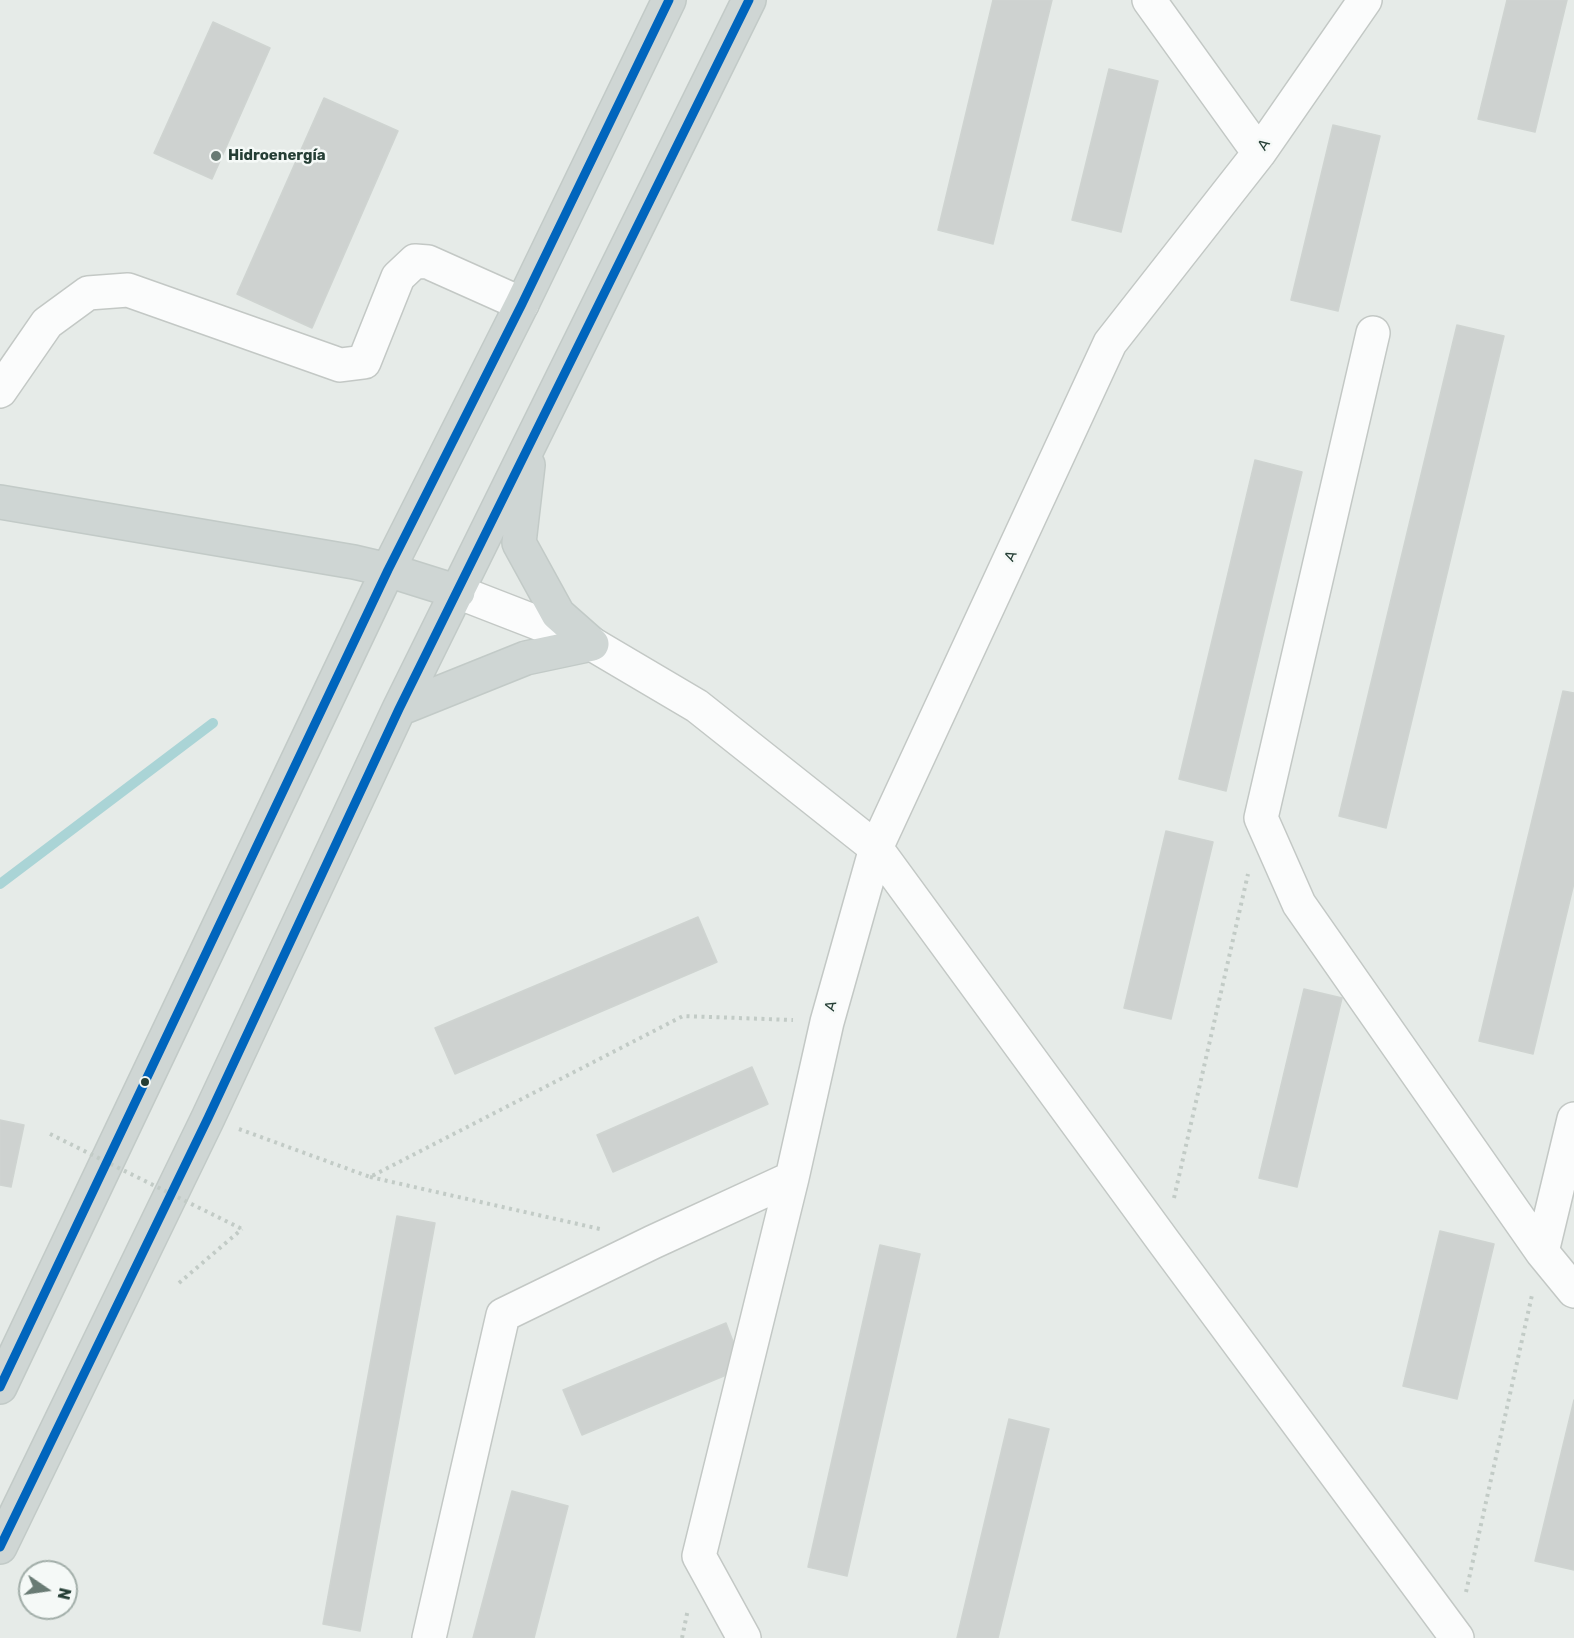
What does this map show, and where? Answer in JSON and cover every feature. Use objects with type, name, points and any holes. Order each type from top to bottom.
[{"type":"main road","points":[[0,1387],[388,570],[522,304],[669,0]]},
{"type":"main road","points":[[0,1547],[208,1118],[399,709],[749,0]]},
{"type":"main road","points":[[530,442],[519,543],[558,614],[592,644]]},
{"type":"main road","points":[[0,502],[354,562],[458,592]]},
{"type":"main road","points":[[399,709],[525,658],[592,644]]},
{"type":"street","points":[[1149,0],[1259,153]]},
{"type":"street","name":"A","points":[[744,1638],[699,1556],[792,1178],[827,1022],[876,848],[1110,343],[1259,153],[1365,0]]},
{"type":"street","points":[[0,391],[47,323],[88,293],[128,290],[340,365],[364,362],[398,277],[415,261],[428,262],[522,304]]},
{"type":"street","points":[[1373,333],[1261,818],[1299,904],[1542,1252],[1574,1292]]},
{"type":"street","points":[[458,592],[592,644],[697,706],[876,848],[1456,1638]]},
{"type":"street","points":[[1542,1252],[1574,1119]]},
{"type":"street","points":[[429,1638],[503,1315],[792,1178]]},
{"type":"path","points":[[1164,1242],[1261,818]]},
{"type":"path","points":[[370,1177],[683,1016],[827,1022]]},
{"type":"path","points":[[208,1118],[370,1177],[653,1242]]},
{"type":"path","points":[[50,1134],[242,1229],[179,1283]]},
{"type":"path","points":[[1456,1638],[1542,1252]]},
{"type":"building","points":[[993,0],[1052,0],[993,244],[938,230]]},
{"type":"building","points":[[1507,0],[1567,0],[1535,132],[1478,119]]},
{"type":"building","points":[[213,22],[270,48],[212,179],[154,153]]},
{"type":"building","points":[[1109,69],[1158,81],[1121,232],[1072,220]]},
{"type":"building","points":[[324,98],[398,131],[312,328],[237,294]]},
{"type":"building","points":[[1333,125],[1380,136],[1338,311],[1291,300]]},
{"type":"building","points":[[1457,325],[1504,336],[1386,828],[1339,816]]},
{"type":"building","points":[[1255,460],[1302,472],[1226,791],[1179,779]]},
{"type":"building","points":[[1563,691],[1574,693],[1574,883],[1533,1054],[1479,1041]]},
{"type":"building","points":[[1166,831],[1213,842],[1171,1019],[1124,1008]]},
{"type":"building","points":[[698,917],[717,962],[455,1074],[435,1028]]},
{"type":"building","points":[[1304,989],[1342,998],[1297,1187],[1259,1178]]},
{"type":"building","points":[[752,1067],[768,1104],[613,1172],[597,1135]]},
{"type":"building","points":[[0,1120],[24,1125],[11,1187],[0,1185]]},
{"type":"building","points":[[397,1216],[435,1223],[360,1631],[323,1624]]},
{"type":"building","points":[[1440,1231],[1494,1244],[1457,1399],[1403,1386]]},
{"type":"building","points":[[880,1245],[920,1254],[847,1576],[808,1567]]},
{"type":"building","points":[[726,1323],[743,1368],[582,1435],[563,1390]]},
{"type":"building","points":[[1574,1400],[1574,1570],[1535,1561]]},
{"type":"building","points":[[1009,1419],[1049,1429],[998,1638],[957,1638]]},
{"type":"building","points":[[512,1491],[568,1506],[534,1638],[473,1638]]},
{"type":"waterway","points":[[0,884],[213,723]]},
{"type":"transit line","points":[[0,1387],[388,570],[522,304],[669,0]]},
{"type":"transit line","points":[[0,1547],[208,1118],[399,709],[749,0]]},
{"type":"place","name":"Hidroenergía","points":[[216,156]]}]
